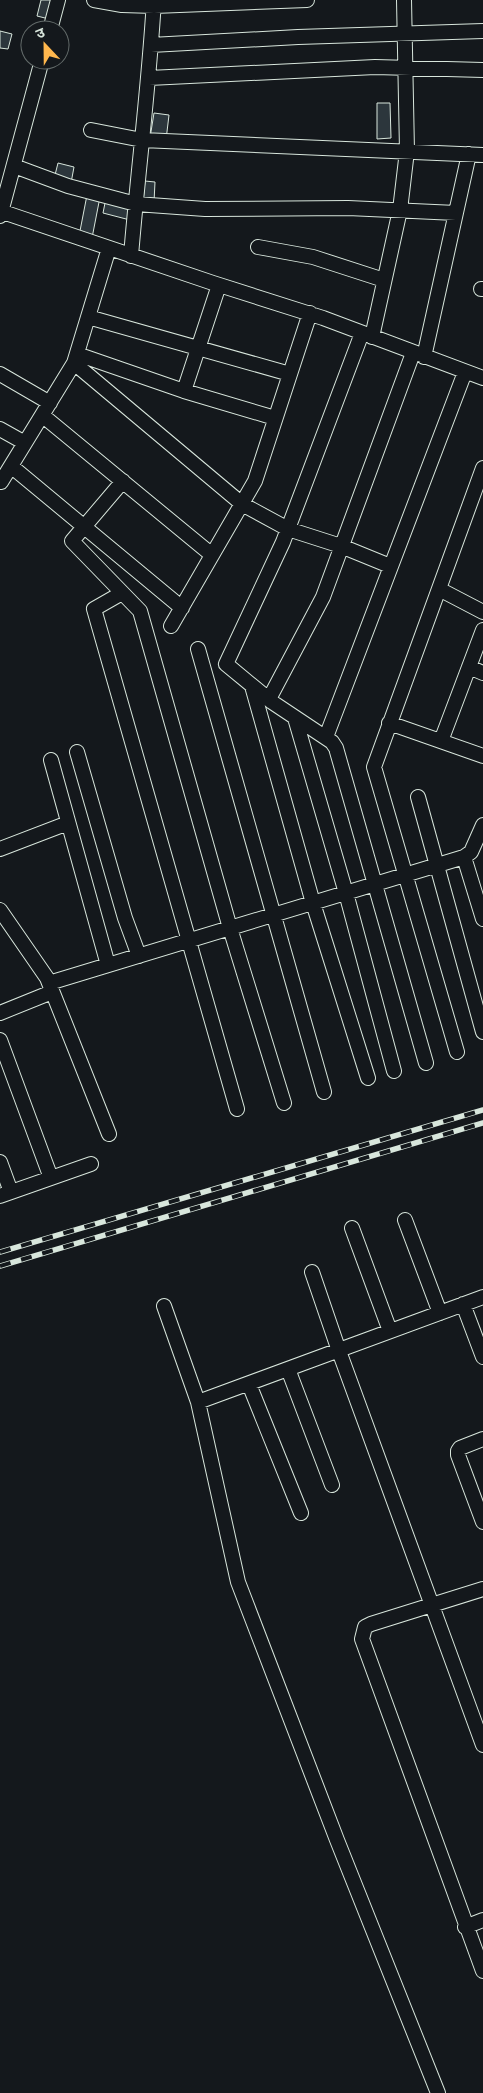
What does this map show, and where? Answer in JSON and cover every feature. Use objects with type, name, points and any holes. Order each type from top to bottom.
[{"type":"street","points":[[53,20],[58,0]]},
{"type":"street","points":[[94,0],[122,6],[154,3],[307,0]]},
{"type":"street","points":[[404,0],[407,151],[400,210],[384,280],[367,335],[288,528],[227,660],[228,666],[252,686],[295,718],[332,742],[338,752],[426,1063]]},
{"type":"street","points":[[132,256],[149,78],[154,3]]},
{"type":"street","points":[[151,45],[483,31]]},
{"type":"street","points":[[149,78],[365,67],[483,70]]},
{"type":"street","points":[[39,70],[0,213],[310,313],[483,378]]},
{"type":"street","points":[[91,130],[142,140],[483,155]]},
{"type":"street","points":[[269,699],[323,596],[341,546],[419,355],[456,213],[469,154]]},
{"type":"street","points":[[14,166],[68,186],[136,204],[205,209],[348,208],[456,213]]},
{"type":"street","points":[[258,247],[313,257],[384,280]]},
{"type":"street","points":[[1,482],[50,403],[75,358],[109,248]]},
{"type":"street","points":[[184,392],[219,285]]},
{"type":"street","points":[[171,626],[255,481],[310,313]]},
{"type":"street","points":[[88,317],[290,374]]},
{"type":"street","points":[[75,358],[275,418]]},
{"type":"street","points":[[75,358],[242,504],[288,528],[341,546],[390,566]]},
{"type":"street","points":[[326,738],[465,372]]},
{"type":"street","points":[[0,374],[50,403]]},
{"type":"street","points":[[42,415],[212,555]]},
{"type":"street","points":[[0,429],[25,442]]},
{"type":"street","points":[[11,466],[83,528],[182,608]]},
{"type":"street","points":[[457,1052],[374,767],[483,468]]},
{"type":"street","points":[[123,481],[72,541],[140,611],[230,928],[284,1103]]},
{"type":"street","points":[[439,589],[483,612]]},
{"type":"street","points":[[122,593],[94,609],[237,1109]]},
{"type":"street","points":[[441,741],[483,630]]},
{"type":"street","points":[[198,649],[324,1092]]},
{"type":"street","points":[[469,667],[483,673]]},
{"type":"street","points":[[252,686],[313,903],[368,1078]]},
{"type":"street","points":[[295,718],[346,893],[394,1071]]},
{"type":"street","points":[[389,723],[483,756]]},
{"type":"street","points":[[77,752],[125,918],[138,956]]},
{"type":"street","points":[[51,760],[108,965]]},
{"type":"street","points":[[418,798],[483,1032]]},
{"type":"street","points":[[0,849],[68,823]]},
{"type":"street","points":[[0,1013],[50,988],[108,965],[464,857],[471,852],[483,825]]},
{"type":"street","points":[[464,857],[483,920]]},
{"type":"street","points":[[0,910],[50,988],[108,1134]]},
{"type":"street","points":[[0,1040],[51,1178]]},
{"type":"street","points":[[0,1162],[6,1194],[91,1164]]},
{"type":"street","points":[[405,1220],[440,1313]]},
{"type":"street","points":[[352,1228],[390,1331]]},
{"type":"street","points":[[312,1272],[483,1745]]},
{"type":"street","points":[[198,1402],[483,1297]]},
{"type":"street","points":[[463,1304],[483,1356]]},
{"type":"street","points":[[164,1306],[198,1402],[238,1582],[337,1840],[438,2093]]},
{"type":"street","points":[[288,1370],[332,1485]]},
{"type":"street","points":[[249,1384],[301,1513]]},
{"type":"street","points":[[483,1439],[460,1448],[458,1455],[483,1522]]},
{"type":"street","points":[[483,1589],[371,1624],[365,1627],[362,1639],[483,1971]]},
{"type":"street","points":[[466,1927],[483,1920]]},
{"type":"building","points":[[41,0],[58,0],[53,20],[37,16]]},
{"type":"building","points":[[0,31],[12,34],[8,49],[0,48]]},
{"type":"building","points":[[377,103],[390,103],[391,138],[377,139]]},
{"type":"building","points":[[154,113],[169,115],[166,140],[150,138]]},
{"type":"building","points":[[58,163],[74,167],[71,183],[54,179]]},
{"type":"building","points":[[145,181],[155,182],[154,202],[143,201]]},
{"type":"building","points":[[87,195],[100,197],[92,238],[79,236]]},
{"type":"building","points":[[106,198],[133,205],[130,220],[103,213]]},
{"type":"railway","points":[[0,1252],[483,1110]]},
{"type":"railway","points":[[0,1266],[483,1123]]}]
